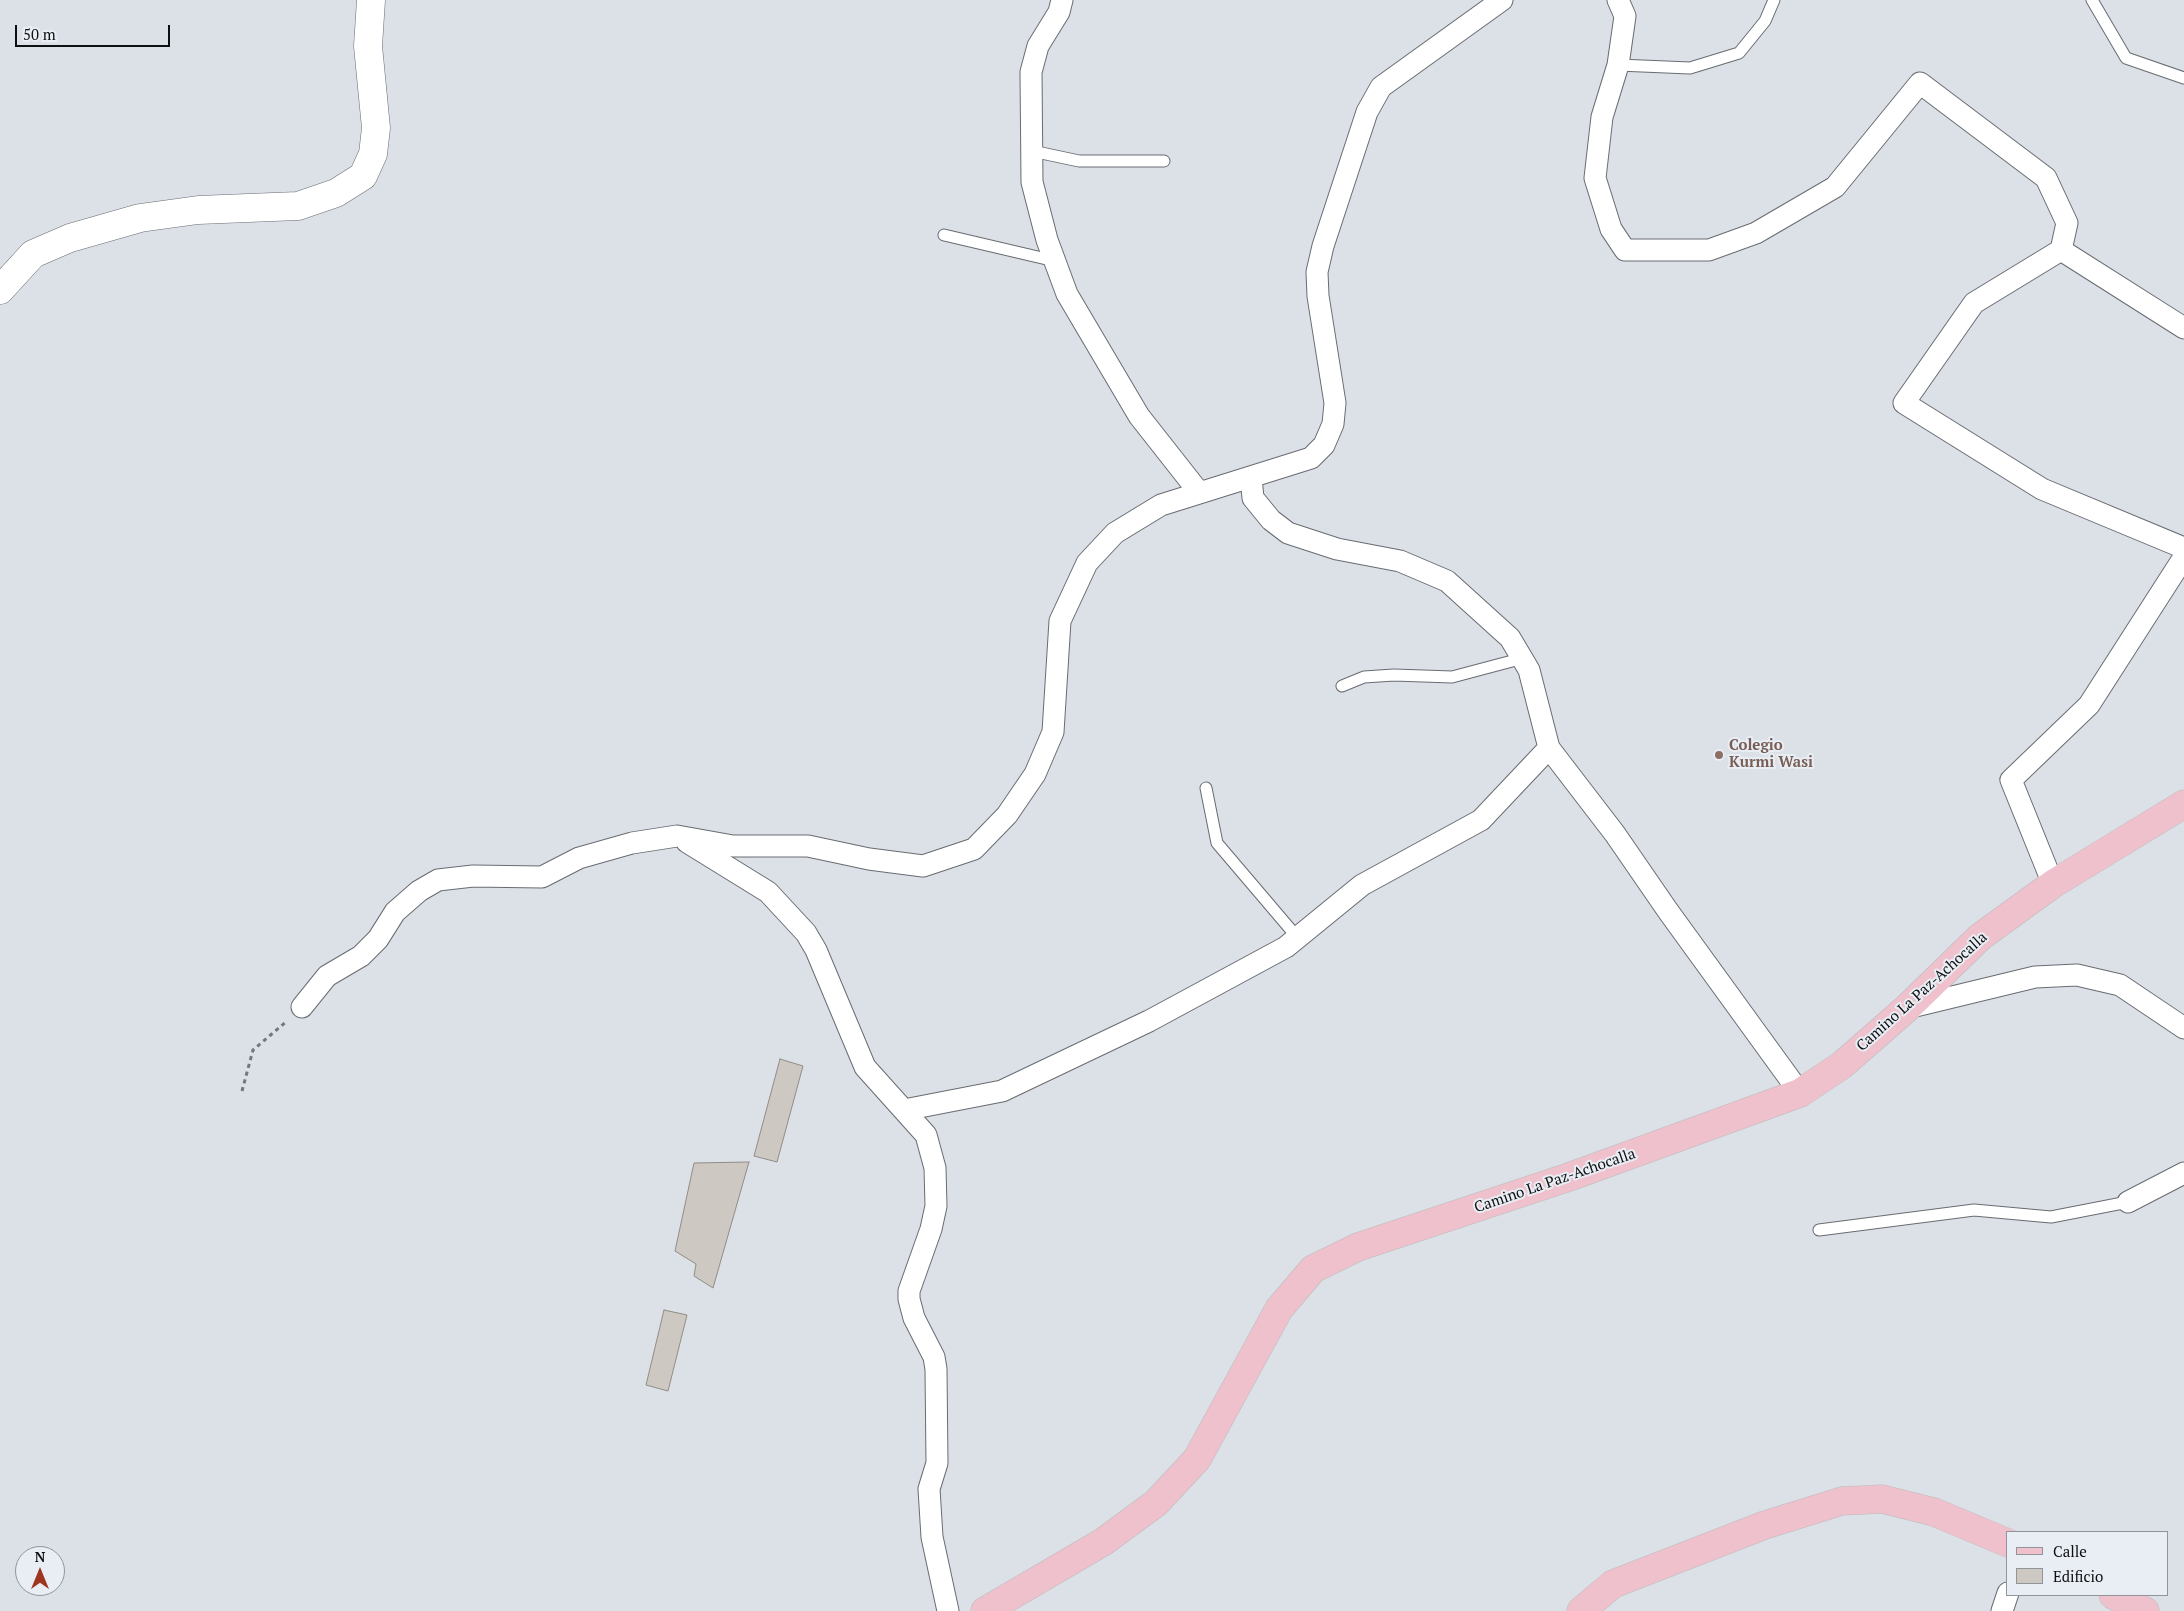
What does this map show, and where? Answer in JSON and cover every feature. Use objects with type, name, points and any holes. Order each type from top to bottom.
[{"type":"main road","points":[[0,290],[33,254],[70,238],[140,218],[198,210],[298,206],[336,193],[363,176],[373,154],[376,128],[368,46],[371,0]]},
{"type":"main road","name":"Camino La Paz-Achocalla","points":[[986,1611],[1103,1542],[1156,1503],[1197,1459],[1279,1309],[1313,1269],[1358,1247],[1569,1177],[1800,1093],[1842,1065],[1907,1008],[1980,937],[2052,884],[2184,804]]},
{"type":"main road","points":[[1581,1611],[1613,1584],[1765,1525],[1842,1501],[1882,1499],[1891,1501],[1934,1512],[2006,1542]]},
{"type":"main road","points":[[2115,1596],[2146,1611]]},
{"type":"street","points":[[1062,0],[1059,12],[1038,46],[1031,72],[1032,182],[1047,240],[1067,294],[1138,416],[1198,491]]},
{"type":"street","points":[[302,1007],[327,976],[361,956],[378,940],[395,912],[419,891],[438,880],[473,876],[542,877],[579,858],[632,843],[677,836],[733,846],[808,846],[869,860],[923,866],[974,849],[1007,815],[1035,774],[1053,732],[1060,621],[1087,563],[1115,533],[1161,505],[1198,491],[1251,478],[1311,458],[1324,444],[1333,424],[1335,402],[1318,296],[1318,272],[1323,246],[1367,112],[1381,87],[1502,0]]},
{"type":"street","points":[[1618,0],[1625,16],[1618,65],[1602,117],[1595,178],[1611,229],[1625,250],[1709,250],[1756,233],[1835,186],[1920,83],[2046,178],[2067,223],[2061,250],[1974,303],[1904,403],[2042,489],[2184,548]]},
{"type":"street","points":[[2061,250],[2184,328]]},
{"type":"street","points":[[1251,478],[1253,498],[1271,520],[1288,533],[1337,550],[1400,561],[1447,581],[1510,638],[1529,670],[1548,748],[1615,834],[1668,911],[1800,1093]]},
{"type":"street","points":[[2052,884],[2011,780],[2089,705],[2184,557]]},
{"type":"street","points":[[904,1110],[1002,1091],[1149,1021],[1286,947],[1362,886],[1481,820],[1548,748]]},
{"type":"street","points":[[677,836],[768,892],[806,933],[816,950],[865,1067],[926,1135],[936,1168],[936,1206],[931,1229],[909,1291],[910,1307],[930,1347],[936,1369],[937,1463],[929,1489],[932,1536],[948,1611]]},
{"type":"street","points":[[1907,1008],[2035,977],[2077,975],[2120,985],[2184,1028]]},
{"type":"street","points":[[2128,1202],[2184,1173]]},
{"type":"street","points":[[2002,1611],[2007,1596]]},
{"type":"lane","points":[[1618,65],[1690,68],[1739,53],[1765,22],[1774,0]]},
{"type":"lane","points":[[2092,0],[2126,58],[2184,78]]},
{"type":"lane","points":[[1032,151],[1078,161],[1164,161]]},
{"type":"lane","points":[[944,235],[1055,261]]},
{"type":"lane","points":[[1342,686],[1364,677],[1394,675],[1452,677],[1516,660],[1525,663]]},
{"type":"lane","points":[[1206,788],[1217,843],[1297,937]]},
{"type":"lane","points":[[1819,1230],[1974,1210],[2051,1217],[2128,1202]]},
{"type":"path","points":[[242,1091],[252,1050],[302,1007]]},
{"type":"building","points":[[780,1059],[803,1066],[777,1162],[754,1156]]},
{"type":"building","points":[[749,1162],[713,1288],[694,1276],[696,1264],[675,1251],[694,1163]]},
{"type":"building","points":[[664,1310],[687,1315],[668,1391],[646,1385]]},
{"type":"place","name":"Colegio Kurmi Wasi","points":[[1719,755]]}]
